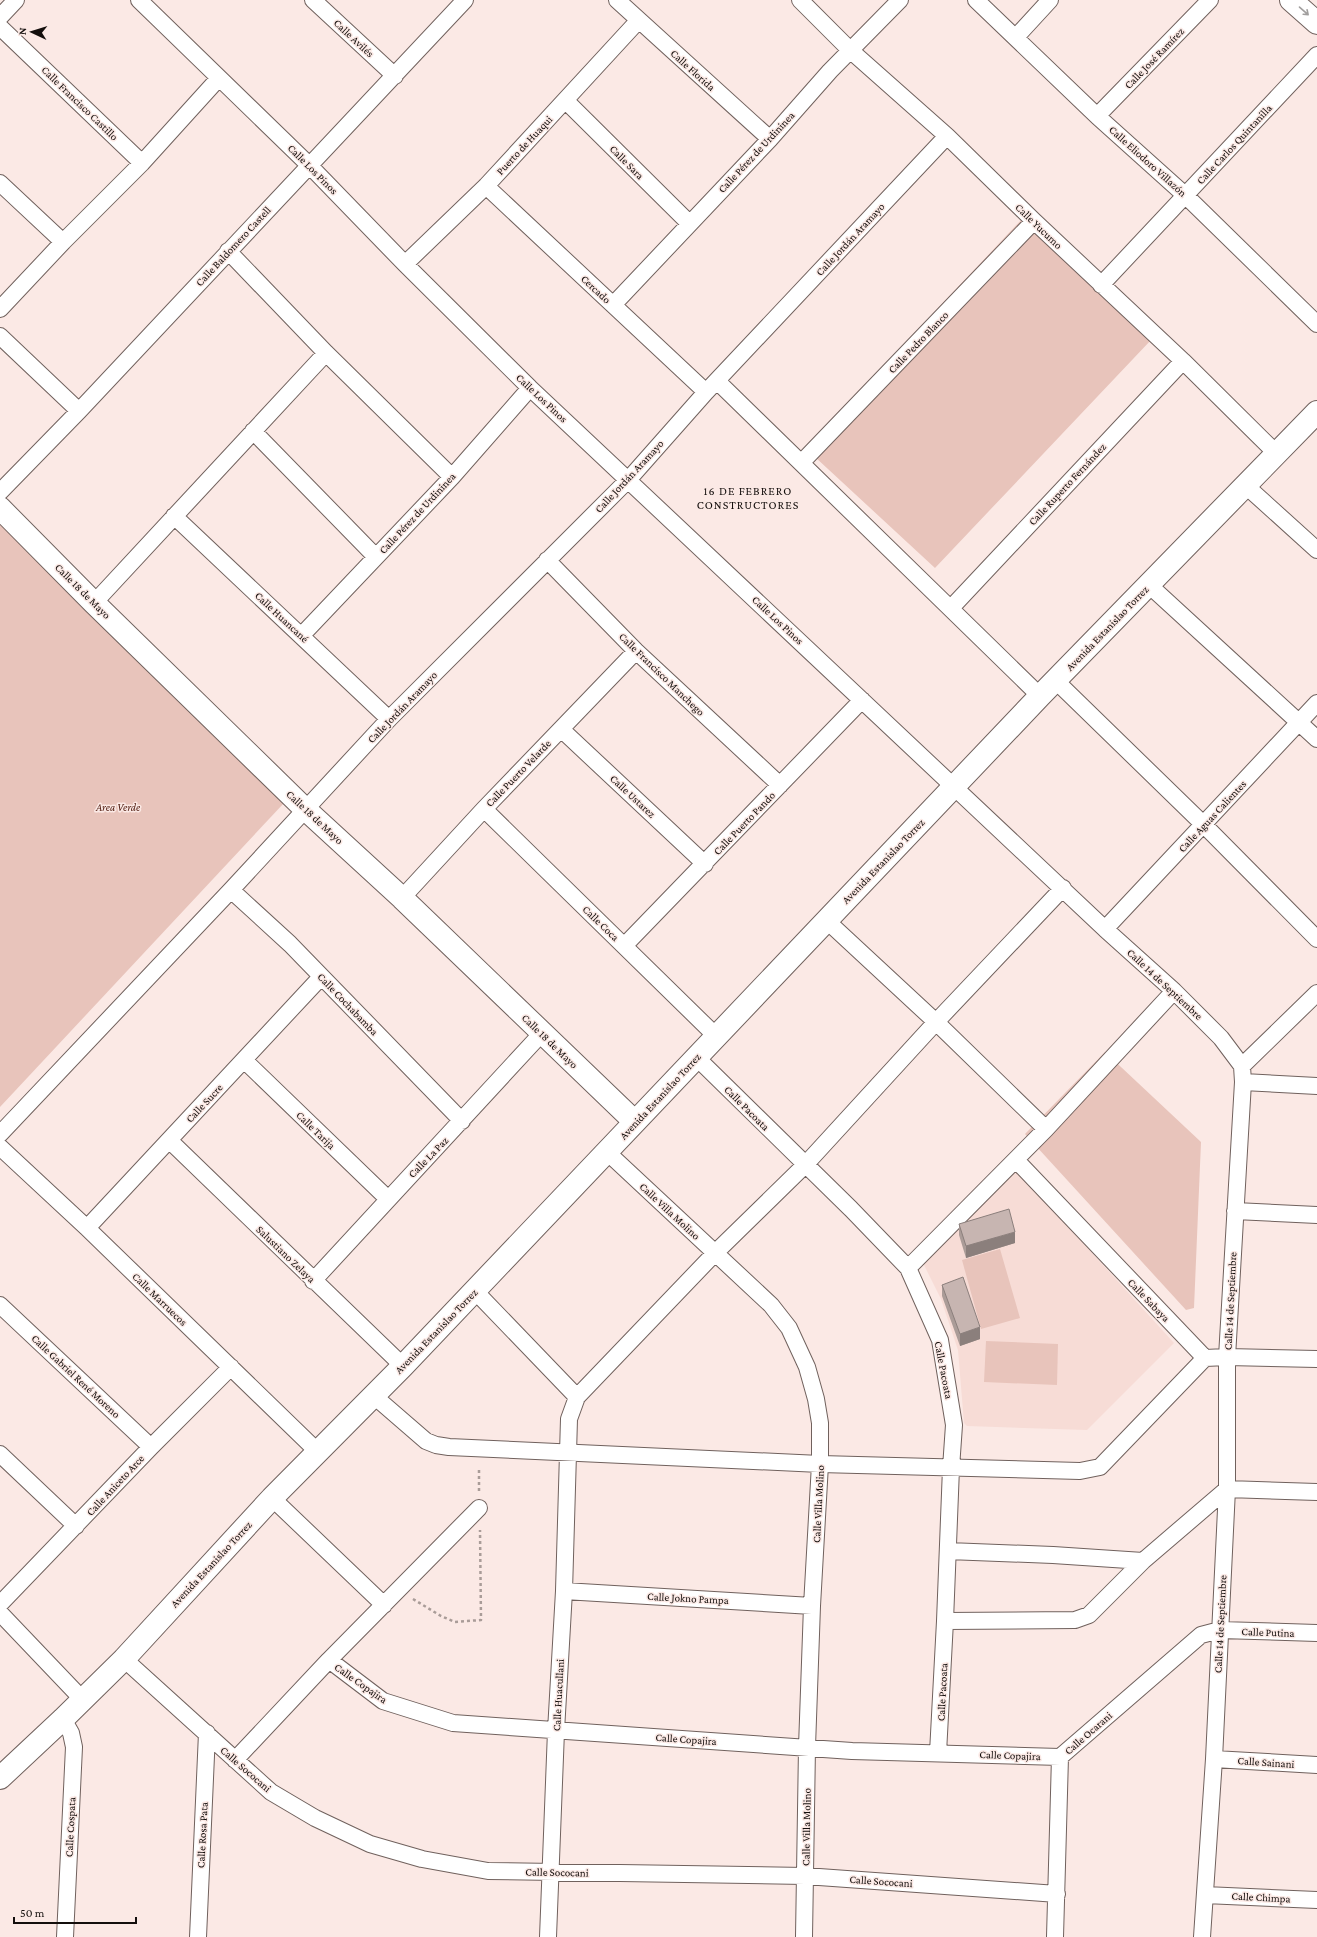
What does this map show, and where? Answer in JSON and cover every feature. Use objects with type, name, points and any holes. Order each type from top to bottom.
[{"type":"street","points":[[0,17],[16,0]]},
{"type":"street","name":"Calle Los Pinos","points":[[139,0],[309,165],[405,264],[530,388],[629,479],[954,786]]},
{"type":"street","name":"Calle Avilés","points":[[313,0],[395,76]]},
{"type":"street","name":"Calle Baldomero Castell","points":[[0,492],[79,411],[465,0]]},
{"type":"street","name":"Calle Florida","points":[[617,0],[638,21],[770,139]]},
{"type":"street","name":"Calle Yucumo","points":[[800,0],[850,50],[947,136],[1101,285],[1183,361],[1276,453]]},
{"type":"street","name":"Calle Pérez de Urdininea","points":[[613,305],[770,139],[850,50],[900,0]]},
{"type":"street","name":"Calle Eliodoro Villazón","points":[[976,0],[1097,116],[1186,196],[1317,324]]},
{"type":"street","points":[[1016,38],[1050,0]]},
{"type":"street","name":"Calle José Ramírez","points":[[1097,116],[1210,0]]},
{"type":"street","points":[[1290,0],[1317,23]]},
{"type":"street","name":"Puerto de Huaqui","points":[[405,264],[486,186],[566,101],[638,21]]},
{"type":"street","name":"Calle Francisco Castillo","points":[[0,27],[142,163]]},
{"type":"street","name":"Calle Carlos Quintanilla","points":[[1101,285],[1317,55]]},
{"type":"street","points":[[0,310],[62,242],[142,163],[218,78]]},
{"type":"street","name":"Calle Sara","points":[[566,101],[689,223]]},
{"type":"street","name":"Calle Jordán Aramayo","points":[[0,1134],[231,890],[389,719],[629,479],[717,380],[947,136]]},
{"type":"street","points":[[0,183],[62,242]]},
{"type":"street","name":"Cercado","points":[[486,186],[706,392]]},
{"type":"street","name":"Calle Pedro Blanco","points":[[802,462],[1034,221]]},
{"type":"street","points":[[228,251],[326,354],[452,477]]},
{"type":"street","points":[[0,336],[79,411]]},
{"type":"street","points":[[94,603],[326,354]]},
{"type":"street","name":"Calle Ruperto Fernández","points":[[951,608],[1183,361]]},
{"type":"street","points":[[717,380],[1040,696]]},
{"type":"street","name":"Calle Pérez de Urdininea","points":[[301,636],[452,477],[530,388]]},
{"type":"street","name":"Avenida Estanislao Torrez","points":[[0,1777],[83,1700],[124,1659],[272,1498],[403,1366],[1040,696],[1317,412]]},
{"type":"street","points":[[253,431],[376,557]]},
{"type":"street","points":[[1245,485],[1317,550]]},
{"type":"street","name":"Calle 18 de Mayo","points":[[0,508],[94,603],[305,809],[402,898],[635,1122]]},
{"type":"street","name":"Calle Huancané","points":[[174,516],[389,719]]},
{"type":"street","name":"Calle Francisco Manchego","points":[[547,560],[636,651],[780,785]]},
{"type":"street","points":[[1149,585],[1317,739]]},
{"type":"street","name":"Calle Puerto Velarde","points":[[402,898],[484,809],[636,651]]},
{"type":"street","points":[[1056,681],[1204,825],[1317,939]]},
{"type":"street","name":"Calle Puerto Pando","points":[[624,946],[862,700]]},
{"type":"street","name":"Calle Aguas Calientes","points":[[1105,929],[1317,703]]},
{"type":"street","name":"Calle Ustarez","points":[[560,729],[704,864]]},
{"type":"street","name":"Calle 14 de Septiembre","points":[[954,786],[1105,929],[1174,991],[1221,1038],[1242,1066],[1243,1082],[1227,1357],[1227,1489],[1214,1759],[1202,1937]]},
{"type":"street","name":"Calle Coca","points":[[484,809],[717,1037]]},
{"type":"street","points":[[475,1291],[577,1396],[715,1253],[806,1166],[936,1022],[1063,888]]},
{"type":"street","name":"Calle Cochabamba","points":[[231,890],[290,944],[462,1121]]},
{"type":"street","points":[[826,920],[936,1022],[1046,1129]]},
{"type":"street","name":"Calle Sucre","points":[[87,1228],[321,977]]},
{"type":"street","points":[[908,1268],[1046,1129],[1174,991]]},
{"type":"street","points":[[1242,1066],[1317,993]]},
{"type":"street","name":"Calle La Paz","points":[[313,1281],[542,1033]]},
{"type":"street","name":"Calle Pacoata","points":[[696,1057],[851,1209],[908,1268],[940,1340],[954,1425],[950,1468],[946,1621],[938,1752]]},
{"type":"street","name":"Calle Tarija","points":[[244,1060],[388,1199]]},
{"type":"street","points":[[1243,1082],[1317,1086]]},
{"type":"street","name":"Salustiano Zelaya","points":[[169,1140],[313,1281],[403,1366]]},
{"type":"street","name":"Calle Marruecos","points":[[0,1147],[87,1228],[318,1452]]},
{"type":"street","name":"Calle Villa Molino","points":[[608,1152],[771,1305],[789,1328],[807,1367],[816,1399],[820,1423],[820,1464],[812,1606],[807,1747],[804,1937]]},
{"type":"street","name":"Calle Sabaya","points":[[1016,1160],[1205,1358]]},
{"type":"street","points":[[1235,1211],[1317,1215]]},
{"type":"street","name":"Calle Gabriel René Moreno","points":[[1,1310],[151,1447]]},
{"type":"street","points":[[374,1396],[416,1433],[436,1445],[568,1453],[820,1464],[1080,1471],[1100,1467],[1205,1358],[1317,1359]]},
{"type":"street","name":"Calle Aniceto Arce","points":[[0,1604],[151,1447],[231,1367]]},
{"type":"street","name":"Calle Huacullani","points":[[548,1937],[552,1871],[556,1730],[564,1591],[569,1419],[577,1396]]},
{"type":"street","points":[[0,1454],[76,1526]]},
{"type":"street","points":[[946,1621],[1075,1620],[1089,1614],[1143,1561],[1227,1489],[1317,1492]]},
{"type":"street","points":[[272,1498],[384,1605]]},
{"type":"street","points":[[235,1760],[329,1660],[480,1508]]},
{"type":"street","points":[[948,1551],[1053,1555],[1143,1561]]},
{"type":"street","name":"Calle Jokno Pampa","points":[[564,1591],[812,1606]]},
{"type":"street","points":[[0,1613],[83,1700]]},
{"type":"street","name":"Calle Putina","points":[[1220,1630],[1317,1633]]},
{"type":"street","name":"Calle Ocarani","points":[[1056,1937],[1060,1757],[1201,1635],[1220,1630]]},
{"type":"street","name":"Calle Sococani","points":[[124,1659],[271,1792],[315,1818],[370,1844],[422,1859],[488,1871],[552,1871],[663,1875],[805,1876],[1057,1894]]},
{"type":"street","name":"Calle Copajira","points":[[329,1660],[384,1702],[453,1723],[852,1751],[938,1752],[1060,1757]]},
{"type":"street","name":"Calle Cospata","points":[[63,1719],[71,1733],[74,1747],[65,1937]]},
{"type":"street","name":"Calle Rosa Pata","points":[[198,1937],[207,1733]]},
{"type":"street","name":"Calle Sainani","points":[[1214,1759],[1317,1765]]},
{"type":"street","name":"Calle Chimpa","points":[[1205,1895],[1317,1900]]},
{"type":"path","points":[[399,1590],[441,1616],[455,1622],[481,1620],[479,1470]]},
{"type":"shaded area","points":[[1011,1164],[1174,1343],[1087,1430],[967,1426],[964,1423],[958,1350],[941,1299],[919,1255]]},
{"type":"green space","points":[[1024,217],[1151,340],[935,568],[815,457],[842,410]]},
{"type":"green space","name":"Area Verde","points":[[0,521],[284,803],[0,1107]]},
{"type":"green space","points":[[1105,1052],[1201,1142],[1194,1308],[1186,1310],[1025,1134]]},
{"type":"green space","points":[[1000,1249],[1020,1318],[981,1329],[962,1260]]},
{"type":"green space","points":[[986,1341],[1058,1344],[1057,1385],[984,1382]]},
{"type":"building","points":[[1009,1209],[1015,1232],[966,1246],[959,1224]]},
{"type":"building","points":[[963,1277],[980,1327],[960,1334],[942,1285]]},
{"type":"district","name":"16 DE FEBRERO CONSTRUCTORES","points":[[748,498]]}]
